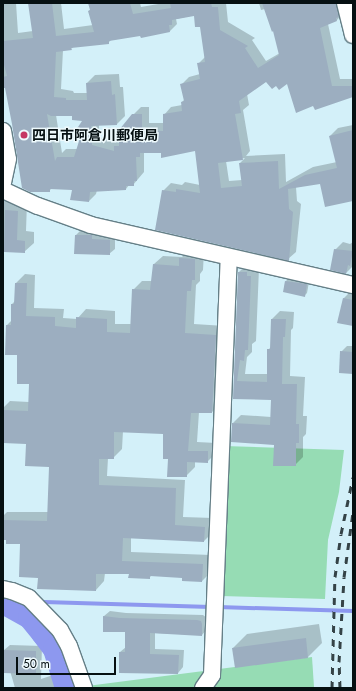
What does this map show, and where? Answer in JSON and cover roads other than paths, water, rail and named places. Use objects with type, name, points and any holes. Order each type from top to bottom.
[{"type":"street","points":[[346,3],[353,35]]},
{"type":"street","points":[[3,130],[8,159],[3,182]]},
{"type":"street","points":[[3,190],[38,206],[91,225],[229,258],[353,285]]},
{"type":"street","points":[[202,688],[212,675],[229,258]]},
{"type":"street","points":[[3,589],[29,598],[60,630],[69,646],[84,688]]},
{"type":"waterway","points":[[3,602],[30,617],[55,649],[67,688]]},
{"type":"waterway","points":[[41,605],[44,602],[211,607]]},
{"type":"waterway","points":[[218,607],[353,611]]},
{"type":"waterway","points":[[30,617],[36,610]]},
{"type":"railway","points":[[332,688],[335,577],[341,534],[353,477]]},
{"type":"railway","points":[[340,688],[339,662],[344,577],[353,512]]},
{"type":"place","name":"四日市阿倉川郵便局","points":[[24,135]]}]
